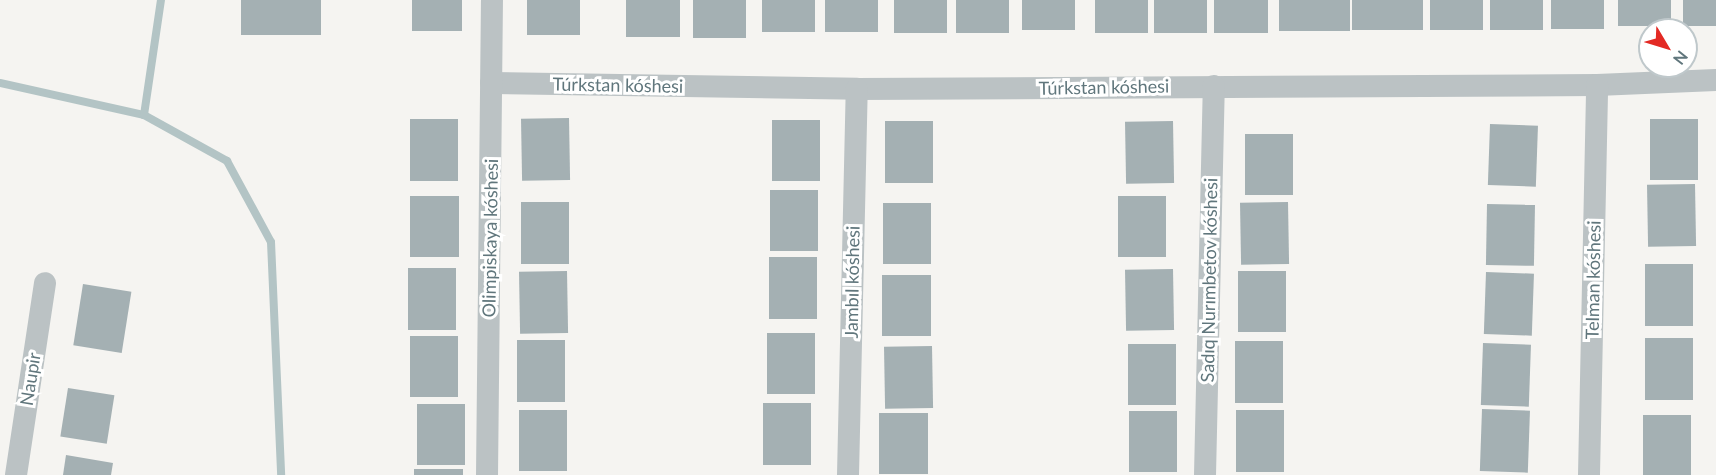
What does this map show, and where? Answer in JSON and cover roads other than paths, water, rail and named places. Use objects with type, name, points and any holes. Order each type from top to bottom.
[{"type":"street","name":"Olimpiskaya kóshesi","points":[[487,475],[492,0]]},
{"type":"street","name":"Túrkstan kóshesi","points":[[491,83],[857,89],[1597,86],[1716,80]]},
{"type":"street","name":"Sadıq Nurımbetov kóshesi","points":[[1204,475],[1214,86]]},
{"type":"street","name":"Telman kóshesi","points":[[1589,475],[1597,86]]},
{"type":"street","name":"Jambıl kóshesi","points":[[848,475],[857,89]]},
{"type":"street","name":"Naupir","points":[[16,475],[45,283]]},
{"type":"waterway","points":[[144,115],[161,0]]},
{"type":"waterway","points":[[0,83],[144,115],[227,161],[271,242],[281,475]]}]
